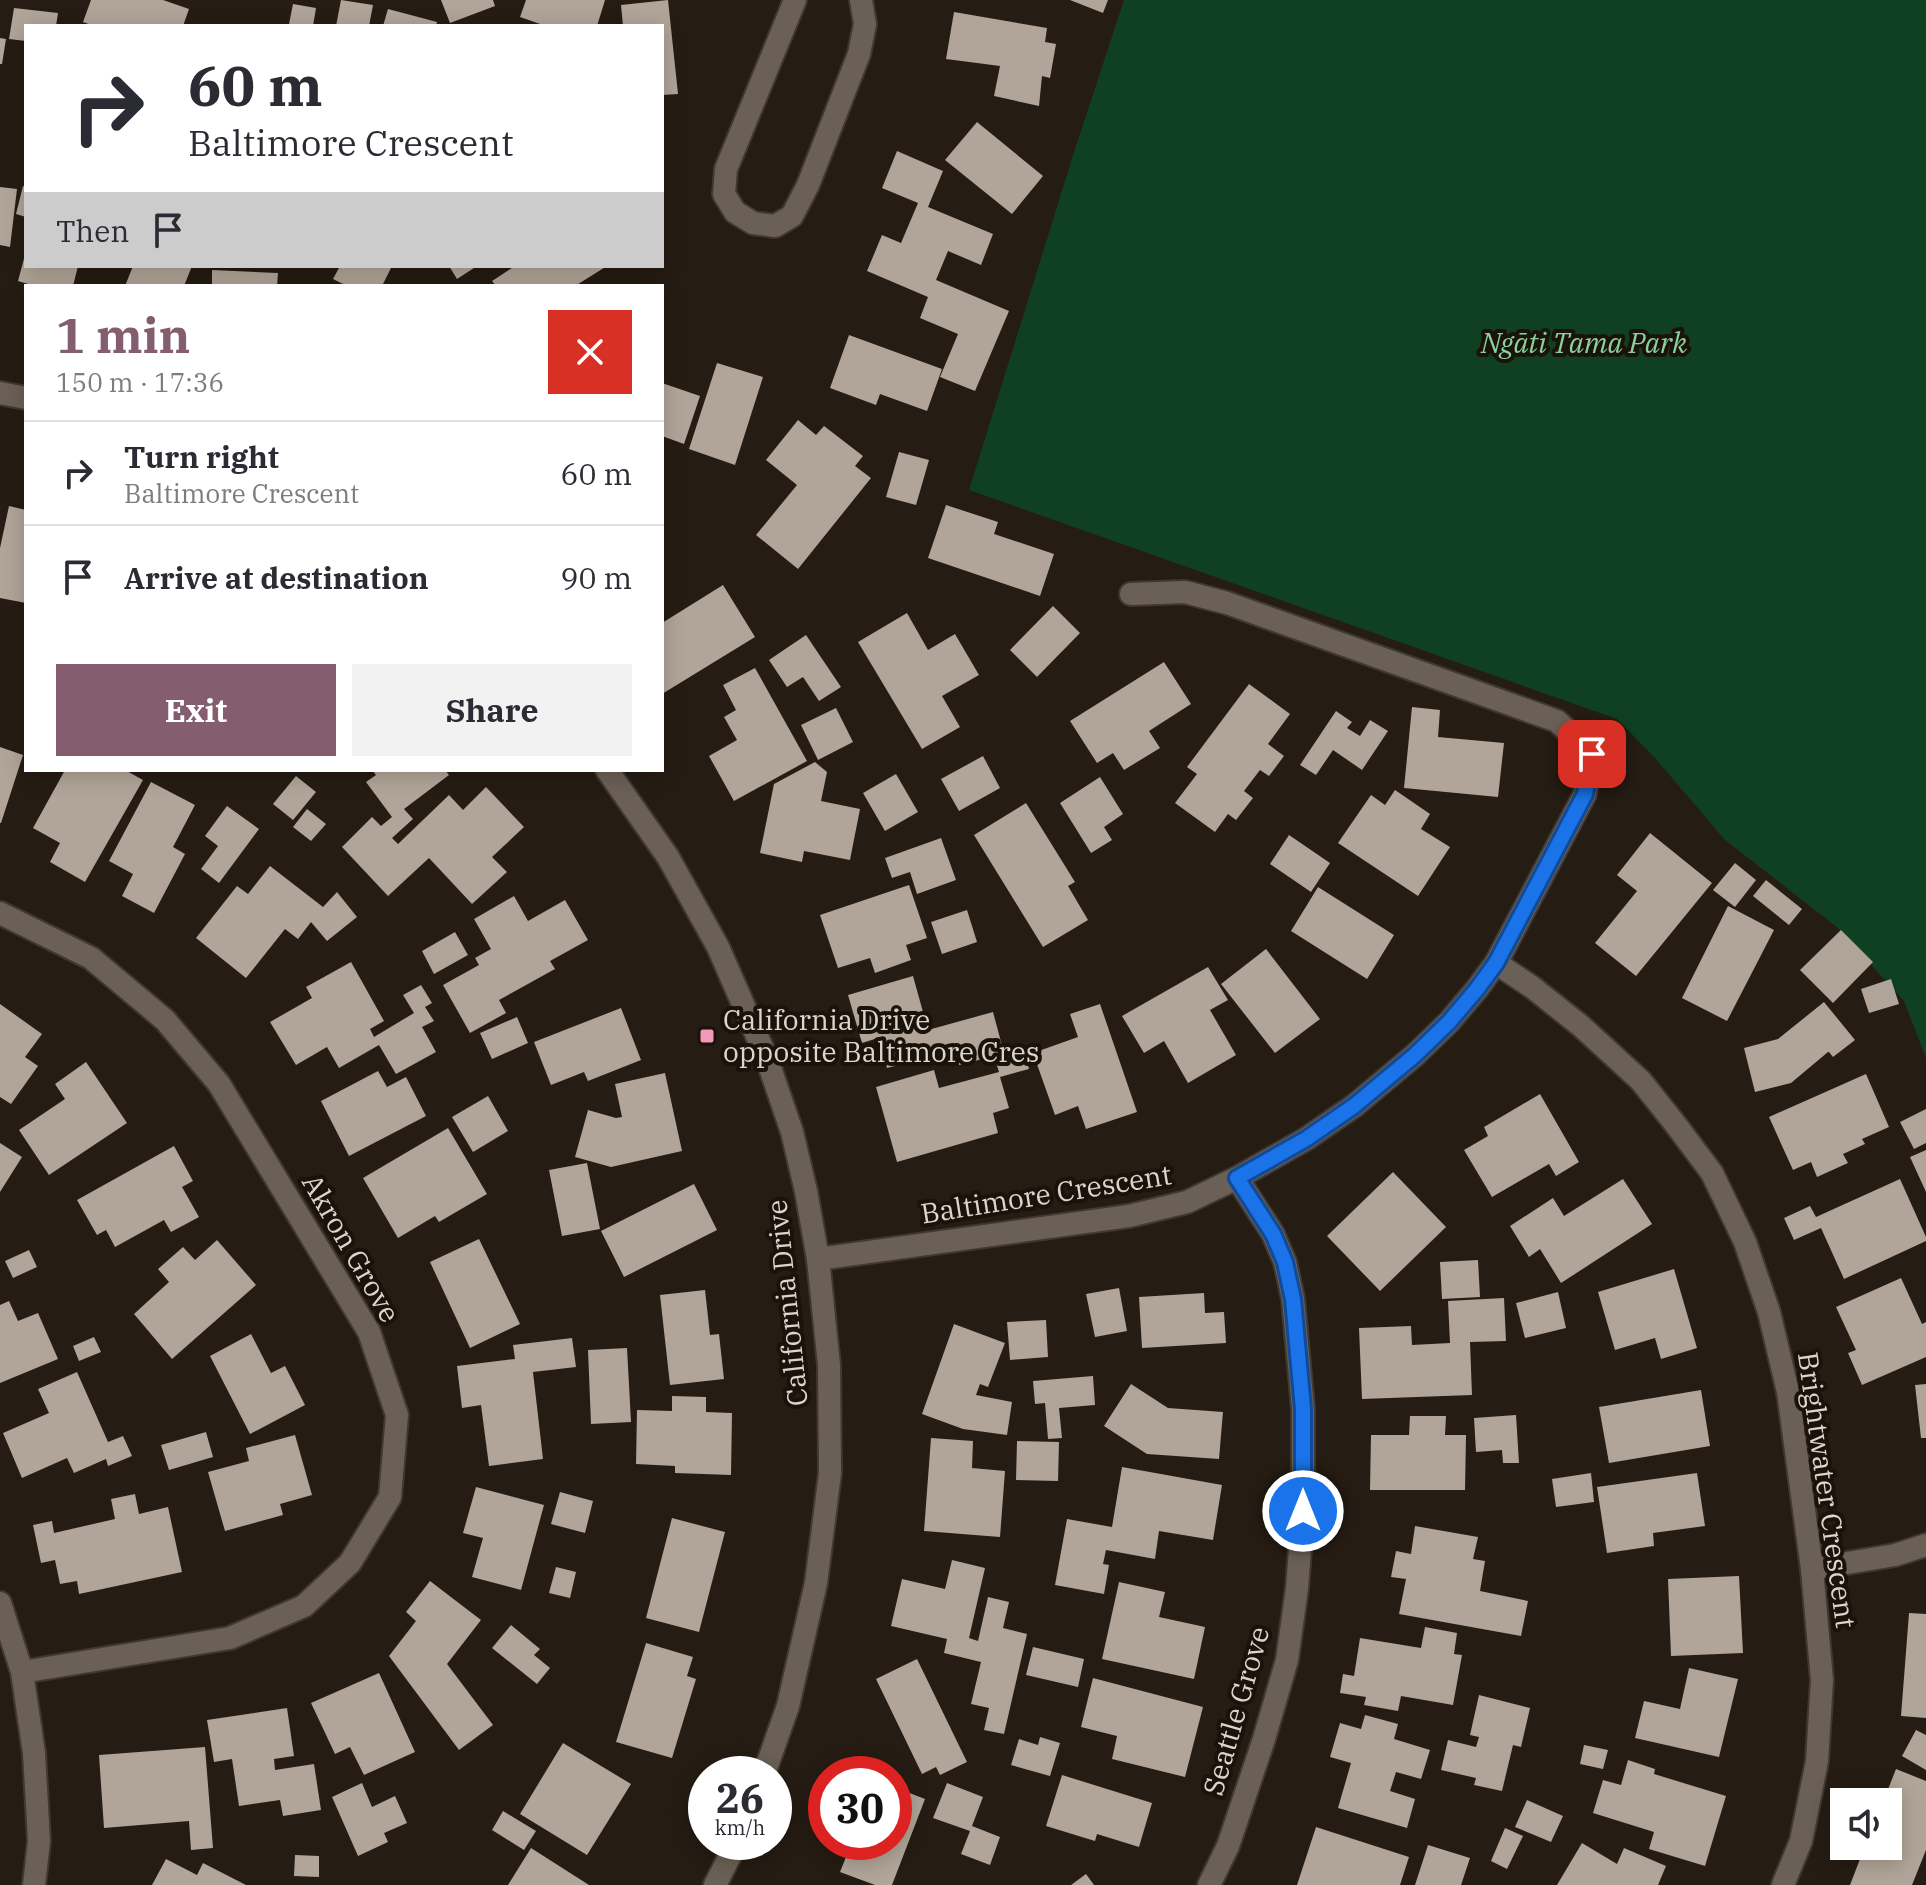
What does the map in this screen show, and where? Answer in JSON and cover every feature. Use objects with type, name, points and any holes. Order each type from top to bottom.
[{"type":"street","points":[[795,0],[726,169],[724,194],[735,212],[753,223],[775,226],[792,216],[808,185],[859,54],[865,24],[861,0]]},
{"type":"street","points":[[0,393],[24,398]]},
{"type":"street","name":"Baltimore Crescent","points":[[818,1259],[1129,1216],[1187,1202],[1306,1139],[1354,1106],[1415,1055],[1477,989],[1496,963],[1585,794],[1592,754],[1557,721],[1227,603],[1185,592],[1131,594]]},
{"type":"street","name":"California Drive","points":[[608,772],[668,857],[718,947],[755,1031],[792,1132],[818,1259],[829,1365],[830,1473],[816,1583],[788,1706],[770,1756]]},
{"type":"street","name":"Akron Grove","points":[[0,913],[91,958],[165,1020],[219,1084],[369,1332],[397,1415],[390,1497],[350,1563],[304,1606],[230,1638],[22,1672]]},
{"type":"street","name":"Brightwater Crescent","points":[[1496,963],[1581,1026],[1641,1081],[1712,1173],[1745,1242],[1769,1312],[1788,1392],[1812,1569],[1822,1680],[1817,1761],[1801,1841],[1783,1885]]},
{"type":"street","name":"Seattle Grove","points":[[1209,1885],[1228,1846],[1287,1660],[1303,1511],[1303,1409],[1290,1287],[1285,1262],[1273,1234],[1237,1178]]},
{"type":"street","points":[[1812,1569],[1895,1555],[1926,1545]]},
{"type":"street","points":[[0,1603],[22,1672],[34,1753],[39,1841],[34,1885]]},
{"type":"street","points":[[715,1885],[728,1860]]},
{"type":"green space","name":"Ngāti Tama Park","points":[[1124,0],[1926,0],[1926,1058],[1904,1001],[1838,928],[1725,840],[1617,719],[969,490]]},
{"type":"building","points":[[91,0],[163,0],[189,9],[184,24],[83,22]]},
{"type":"building","points":[[341,0],[373,5],[369,24],[336,24]]},
{"type":"building","points":[[441,0],[493,0],[495,6],[450,23]]},
{"type":"building","points":[[526,0],[605,0],[598,24],[540,24],[520,17]]},
{"type":"building","points":[[668,0],[678,94],[664,95],[664,24],[623,24],[621,5]]},
{"type":"building","points":[[1070,0],[1108,0],[1103,13]]},
{"type":"building","points":[[293,4],[316,8],[313,24],[289,24]]},
{"type":"building","points":[[14,8],[58,13],[56,24],[24,24],[24,41],[9,39]]},
{"type":"building","points":[[388,9],[437,22],[436,24],[384,24]]},
{"type":"building","points":[[954,12],[1047,28],[1045,42],[1056,44],[1050,78],[1042,76],[1039,106],[994,96],[1000,66],[946,59]]},
{"type":"building","points":[[0,38],[6,39],[2,64],[0,64]]},
{"type":"building","points":[[977,122],[1043,176],[1012,214],[945,160]]},
{"type":"building","points":[[897,151],[943,171],[928,207],[993,234],[981,265],[948,251],[936,280],[1009,311],[975,391],[940,377],[958,334],[920,318],[928,297],[867,271],[882,235],[901,243],[918,203],[882,188]]},
{"type":"building","points":[[23,186],[24,216],[16,214]]},
{"type":"building","points":[[0,187],[17,189],[10,247],[0,245]]},
{"type":"building","points":[[24,259],[24,268],[78,268],[74,284],[28,284],[18,281]]},
{"type":"building","points":[[132,268],[191,268],[185,284],[126,284]]},
{"type":"building","points":[[339,268],[391,268],[383,284],[343,284],[333,279]]},
{"type":"building","points":[[450,268],[474,268],[457,279]]},
{"type":"building","points":[[512,268],[604,268],[578,284],[494,284],[492,281]]},
{"type":"building","points":[[212,270],[278,273],[277,284],[212,284]]},
{"type":"building","points":[[849,335],[942,369],[927,411],[880,394],[876,405],[830,388]]},
{"type":"building","points":[[717,363],[763,377],[735,465],[689,449]]},
{"type":"building","points":[[664,384],[700,396],[684,444],[664,437]]},
{"type":"building","points":[[798,420],[816,435],[824,426],[863,456],[855,466],[871,478],[798,569],[756,535],[797,485],[766,460]]},
{"type":"building","points":[[899,452],[929,460],[916,505],[886,497]]},
{"type":"building","points":[[946,505],[998,522],[994,534],[1054,554],[1040,596],[928,558]]},
{"type":"building","points":[[9,506],[24,510],[24,603],[0,598],[0,548]]},
{"type":"building","points":[[723,585],[755,637],[664,693],[664,622]]},
{"type":"building","points":[[1053,606],[1080,633],[1037,677],[1010,650]]},
{"type":"building","points":[[907,613],[928,650],[955,634],[979,675],[942,696],[960,727],[922,749],[858,642]]},
{"type":"building","points":[[806,635],[841,687],[819,701],[803,677],[787,687],[769,660]]},
{"type":"building","points":[[1164,662],[1191,704],[1149,731],[1160,748],[1124,770],[1113,753],[1097,763],[1070,721]]},
{"type":"building","points":[[755,668],[807,761],[734,801],[709,756],[737,740],[724,717],[736,710],[723,685]]},
{"type":"building","points":[[1249,684],[1290,714],[1268,744],[1284,756],[1269,776],[1260,770],[1244,791],[1253,798],[1236,820],[1228,814],[1215,832],[1175,803],[1197,774],[1187,767]]},
{"type":"building","points":[[1412,707],[1440,710],[1438,737],[1504,743],[1498,797],[1404,788]]},
{"type":"building","points":[[836,708],[853,742],[818,760],[801,725]]},
{"type":"building","points":[[1336,711],[1352,722],[1347,728],[1360,736],[1370,720],[1388,731],[1362,770],[1333,750],[1316,775],[1300,765]]},
{"type":"building","points":[[0,747],[23,755],[1,823],[0,823]]},
{"type":"building","points":[[983,756],[1000,788],[959,811],[941,779]]},
{"type":"building","points":[[815,762],[827,772],[821,801],[860,809],[850,860],[804,851],[802,862],[760,853],[774,784]]},
{"type":"building","points":[[64,772],[129,772],[143,780],[85,882],[50,862],[60,843],[33,828]]},
{"type":"building","points":[[374,772],[447,772],[449,775],[404,809],[413,819],[392,838],[398,844],[449,795],[463,810],[486,787],[524,827],[492,857],[507,872],[472,904],[429,858],[388,896],[342,847],[372,817],[381,826],[392,817],[366,782],[376,775]]},
{"type":"building","points":[[896,774],[918,812],[885,831],[863,793]]},
{"type":"building","points":[[296,776],[316,792],[293,820],[273,804]]},
{"type":"building","points":[[1100,777],[1123,814],[1104,827],[1112,840],[1091,853],[1060,803]]},
{"type":"building","points":[[151,782],[195,805],[173,847],[185,854],[154,913],[122,896],[133,874],[109,861]]},
{"type":"building","points":[[1395,790],[1430,814],[1421,829],[1450,847],[1418,896],[1338,843],[1371,795],[1385,805]]},
{"type":"building","points":[[1026,803],[1075,882],[1068,886],[1088,920],[1043,947],[974,835]]},
{"type":"building","points":[[227,806],[259,829],[219,883],[201,869],[218,846],[205,836]]},
{"type":"building","points":[[307,809],[326,824],[311,841],[293,827]]},
{"type":"building","points":[[1650,833],[1712,883],[1636,976],[1595,943],[1637,891],[1617,875]]},
{"type":"building","points":[[1289,835],[1330,863],[1311,892],[1270,864]]},
{"type":"building","points":[[941,838],[956,880],[917,894],[910,872],[892,878],[885,858]]},
{"type":"building","points":[[1735,863],[1756,880],[1735,907],[1713,890]]},
{"type":"building","points":[[270,866],[323,907],[337,892],[357,917],[327,941],[311,922],[298,939],[285,929],[246,978],[196,938],[237,886],[248,894]]},
{"type":"building","points":[[1766,880],[1802,909],[1789,925],[1753,896]]},
{"type":"building","points":[[909,885],[927,938],[906,945],[911,960],[875,973],[870,958],[838,968],[820,915]]},
{"type":"building","points":[[1318,887],[1394,935],[1367,979],[1291,931]]},
{"type":"building","points":[[514,896],[528,921],[565,900],[588,940],[550,961],[555,969],[499,1000],[506,1013],[470,1033],[443,985],[479,965],[475,958],[491,949],[474,919]]},
{"type":"building","points":[[1728,906],[1774,930],[1727,1021],[1682,998]]},
{"type":"building","points":[[967,910],[977,942],[942,954],[931,922]]},
{"type":"building","points":[[1841,930],[1873,962],[1833,1003],[1800,970]]},
{"type":"building","points":[[455,932],[468,955],[434,974],[422,951]]},
{"type":"building","points":[[1266,949],[1320,1019],[1275,1053],[1221,984]]},
{"type":"building","points":[[351,962],[384,1021],[370,1029],[374,1037],[414,1013],[403,995],[421,985],[432,1003],[425,1007],[434,1021],[422,1027],[436,1052],[396,1074],[379,1045],[339,1068],[327,1047],[296,1065],[270,1022],[312,998],[306,987]]},
{"type":"building","points":[[1208,967],[1228,1000],[1210,1010],[1236,1055],[1188,1083],[1164,1041],[1144,1053],[1122,1016]]},
{"type":"building","points":[[913,976],[928,1030],[993,1012],[1004,1053],[1023,1047],[1029,1069],[1000,1077],[1009,1108],[993,1113],[998,1133],[897,1162],[876,1087],[934,1070],[939,1088],[999,1072],[994,1056],[959,1065],[957,1059],[938,1064],[935,1055],[887,1068],[878,1038],[862,1043],[848,995]]},
{"type":"building","points":[[1891,979],[1899,1004],[1869,1013],[1861,989]]},
{"type":"building","points":[[1824,1002],[1855,1040],[1833,1057],[1828,1052],[1791,1083],[1755,1092],[1744,1048],[1778,1039]]},
{"type":"building","points":[[0,1004],[42,1034],[25,1057],[38,1066],[11,1104],[0,1097]]},
{"type":"building","points":[[1100,1004],[1137,1112],[1086,1129],[1078,1106],[1055,1115],[1033,1053],[1078,1037],[1070,1014]]},
{"type":"building","points":[[621,1008],[641,1060],[588,1081],[584,1072],[551,1085],[534,1042]]},
{"type":"building","points":[[517,1017],[528,1043],[492,1059],[480,1033]]},
{"type":"building","points":[[86,1062],[127,1123],[49,1175],[19,1130],[65,1099],[55,1084]]},
{"type":"building","points":[[378,1071],[387,1087],[406,1077],[426,1116],[349,1156],[321,1101]]},
{"type":"building","points":[[665,1073],[682,1151],[611,1167],[575,1157],[588,1110],[622,1117],[615,1084]]},
{"type":"building","points":[[1866,1074],[1889,1127],[1862,1139],[1865,1144],[1843,1154],[1848,1163],[1817,1177],[1811,1162],[1793,1170],[1769,1117]]},
{"type":"building","points":[[1540,1094],[1579,1162],[1556,1176],[1549,1164],[1492,1197],[1464,1150],[1488,1136],[1484,1127]]},
{"type":"building","points":[[488,1096],[508,1131],[473,1152],[452,1117]]},
{"type":"building","points":[[1926,1109],[1926,1143],[1914,1149],[1900,1122]]},
{"type":"building","points":[[448,1128],[487,1194],[439,1222],[435,1216],[398,1238],[363,1178]]},
{"type":"building","points":[[0,1143],[22,1157],[0,1192]]},
{"type":"building","points":[[174,1146],[193,1181],[182,1187],[199,1217],[171,1232],[164,1220],[115,1247],[106,1230],[97,1235],[77,1200]]},
{"type":"building","points":[[1926,1150],[1926,1192],[1910,1157]]},
{"type":"building","points":[[587,1163],[600,1229],[562,1236],[549,1170]]},
{"type":"building","points":[[1393,1172],[1446,1227],[1380,1291],[1327,1236]]},
{"type":"building","points":[[1623,1179],[1652,1224],[1561,1283],[1540,1249],[1529,1257],[1510,1226],[1553,1198],[1564,1216]]},
{"type":"building","points":[[1900,1179],[1926,1241],[1844,1279],[1821,1228],[1794,1240],[1784,1218],[1810,1206],[1816,1217]]},
{"type":"building","points":[[694,1184],[717,1230],[624,1277],[601,1231]]},
{"type":"building","points":[[479,1239],[520,1324],[470,1348],[430,1262]]},
{"type":"building","points":[[217,1240],[256,1285],[172,1359],[134,1314],[169,1282],[158,1269],[183,1247],[195,1260]]},
{"type":"building","points":[[29,1250],[37,1267],[13,1278],[5,1261]]},
{"type":"building","points":[[1478,1260],[1480,1297],[1442,1299],[1440,1262]]},
{"type":"building","points":[[1674,1269],[1697,1348],[1661,1359],[1655,1338],[1615,1350],[1598,1292]]},
{"type":"building","points":[[1901,1278],[1922,1324],[1926,1322],[1926,1357],[1862,1385],[1848,1353],[1856,1350],[1836,1307]]},
{"type":"building","points":[[1119,1288],[1127,1331],[1095,1337],[1086,1294]]},
{"type":"building","points":[[705,1290],[710,1335],[719,1334],[724,1379],[670,1385],[660,1295]]},
{"type":"building","points":[[1558,1292],[1566,1328],[1525,1338],[1516,1303]]},
{"type":"building","points":[[1204,1293],[1205,1313],[1224,1312],[1226,1343],[1142,1348],[1139,1297]]},
{"type":"building","points":[[1504,1298],[1506,1341],[1470,1342],[1472,1395],[1362,1399],[1359,1328],[1411,1326],[1412,1345],[1450,1343],[1448,1301]]},
{"type":"building","points":[[9,1301],[18,1321],[38,1313],[58,1359],[0,1383],[0,1305]]},
{"type":"building","points":[[1046,1320],[1048,1357],[1010,1360],[1007,1322]]},
{"type":"building","points":[[954,1324],[1005,1343],[988,1387],[980,1384],[976,1395],[1012,1402],[1007,1435],[963,1429],[922,1414]]},
{"type":"building","points":[[251,1334],[271,1373],[285,1366],[305,1405],[250,1434],[210,1356]]},
{"type":"building","points":[[94,1337],[101,1352],[79,1361],[73,1346]]},
{"type":"building","points":[[572,1338],[576,1367],[533,1372],[543,1459],[489,1466],[481,1405],[462,1408],[457,1366],[515,1359],[513,1345]]},
{"type":"building","points":[[627,1348],[631,1422],[591,1424],[588,1350]]},
{"type":"building","points":[[77,1372],[108,1442],[123,1436],[132,1456],[108,1466],[106,1459],[74,1473],[67,1458],[22,1478],[3,1433],[49,1413],[38,1389]]},
{"type":"building","points":[[1093,1376],[1095,1405],[1059,1408],[1062,1438],[1048,1439],[1045,1403],[1035,1404],[1033,1381]]},
{"type":"building","points":[[1131,1384],[1168,1408],[1223,1412],[1219,1459],[1147,1454],[1104,1426]]},
{"type":"building","points":[[1926,1384],[1926,1438],[1921,1438],[1915,1385]]},
{"type":"building","points":[[1701,1390],[1710,1446],[1609,1463],[1599,1407]]},
{"type":"building","points":[[672,1396],[706,1397],[706,1412],[732,1413],[731,1475],[675,1473],[675,1466],[636,1464],[637,1410],[672,1411]]},
{"type":"building","points":[[1516,1415],[1519,1463],[1503,1463],[1502,1450],[1476,1452],[1474,1418]]},
{"type":"building","points":[[1410,1416],[1446,1416],[1445,1435],[1466,1435],[1465,1490],[1370,1490],[1371,1435],[1409,1435]]},
{"type":"building","points":[[206,1432],[213,1457],[169,1470],[161,1445]]},
{"type":"building","points":[[295,1435],[312,1495],[280,1504],[283,1515],[225,1531],[208,1472],[249,1461],[246,1448]]},
{"type":"building","points":[[931,1438],[973,1441],[972,1468],[1005,1471],[1000,1537],[924,1531]]},
{"type":"building","points":[[1017,1441],[1059,1442],[1058,1481],[1016,1480]]},
{"type":"building","points":[[1122,1467],[1222,1485],[1213,1540],[1159,1531],[1155,1559],[1106,1550],[1103,1564],[1109,1565],[1104,1594],[1055,1585],[1067,1519],[1112,1527]]},
{"type":"building","points":[[1591,1473],[1594,1502],[1556,1507],[1552,1479]]},
{"type":"building","points":[[1697,1473],[1705,1526],[1653,1533],[1654,1546],[1607,1553],[1597,1487]]},
{"type":"building","points":[[476,1487],[544,1505],[521,1590],[472,1577],[483,1538],[463,1533]]},
{"type":"building","points":[[560,1492],[593,1501],[585,1533],[551,1524]]},
{"type":"building","points":[[135,1494],[139,1514],[168,1507],[182,1572],[79,1594],[77,1581],[60,1584],[55,1560],[41,1563],[33,1525],[52,1521],[54,1533],[115,1519],[111,1499]]},
{"type":"building","points":[[672,1518],[725,1532],[699,1632],[646,1618]]},
{"type":"building","points":[[1415,1526],[1478,1537],[1473,1559],[1485,1561],[1480,1591],[1528,1601],[1521,1636],[1399,1614],[1406,1579],[1391,1577],[1396,1551],[1411,1554]]},
{"type":"building","points":[[952,1560],[985,1568],[969,1638],[978,1641],[988,1597],[1009,1602],[1003,1628],[1027,1634],[1004,1734],[984,1730],[989,1708],[971,1704],[981,1662],[944,1653],[947,1639],[891,1626],[902,1579],[945,1589]]},
{"type":"building","points":[[556,1567],[576,1572],[570,1598],[549,1593]]},
{"type":"building","points":[[1739,1576],[1743,1653],[1671,1656],[1668,1579]]},
{"type":"building","points":[[430,1581],[481,1620],[447,1664],[493,1725],[459,1750],[389,1656],[416,1621],[406,1612]]},
{"type":"building","points":[[1119,1582],[1165,1592],[1159,1617],[1205,1627],[1194,1679],[1102,1659]]},
{"type":"building","points":[[1909,1613],[1926,1614],[1926,1718],[1901,1716]]},
{"type":"building","points":[[511,1625],[540,1649],[534,1655],[550,1668],[537,1684],[492,1648]]},
{"type":"building","points":[[1425,1627],[1457,1633],[1454,1654],[1462,1655],[1453,1705],[1401,1696],[1398,1711],[1364,1705],[1366,1697],[1340,1693],[1343,1674],[1354,1676],[1360,1638],[1421,1648]]},
{"type":"building","points":[[646,1643],[693,1657],[687,1676],[696,1679],[672,1758],[616,1742]]},
{"type":"building","points":[[1033,1647],[1084,1659],[1078,1687],[1026,1675]]},
{"type":"building","points":[[917,1659],[967,1762],[940,1775],[936,1767],[922,1774],[876,1679]]},
{"type":"building","points":[[1689,1668],[1738,1679],[1719,1757],[1635,1738],[1644,1701],[1680,1709]]},
{"type":"building","points":[[379,1673],[415,1752],[364,1775],[350,1747],[335,1754],[311,1703]]},
{"type":"building","points":[[1093,1678],[1203,1707],[1185,1777],[1112,1759],[1117,1736],[1081,1727]]},
{"type":"building","points":[[1479,1695],[1530,1708],[1521,1747],[1513,1745],[1502,1791],[1474,1785],[1476,1778],[1441,1770],[1448,1740],[1476,1747],[1479,1737],[1470,1735]]},
{"type":"building","points":[[287,1708],[294,1756],[274,1759],[275,1770],[314,1764],[321,1810],[283,1816],[280,1800],[239,1806],[232,1759],[214,1762],[207,1720]]},
{"type":"building","points":[[1365,1715],[1398,1724],[1394,1739],[1430,1750],[1421,1779],[1396,1772],[1390,1791],[1415,1799],[1407,1828],[1338,1808],[1351,1763],[1330,1757],[1340,1723],[1361,1729]]},
{"type":"building","points":[[1916,1730],[1926,1735],[1926,1770],[1902,1756]]},
{"type":"building","points":[[1040,1737],[1060,1743],[1050,1776],[1011,1765],[1019,1739],[1038,1745]]},
{"type":"building","points":[[563,1743],[631,1784],[587,1855],[520,1814]]},
{"type":"building","points":[[1584,1745],[1608,1750],[1603,1769],[1580,1764]]},
{"type":"building","points":[[205,1747],[213,1848],[191,1850],[189,1821],[104,1828],[99,1755]]},
{"type":"building","points":[[1628,1760],[1655,1769],[1654,1774],[1726,1796],[1705,1866],[1649,1849],[1654,1832],[1593,1813],[1603,1780],[1621,1785]]},
{"type":"building","points":[[1896,1769],[1926,1781],[1926,1850],[1912,1885],[1850,1885],[1860,1860],[1902,1860],[1902,1788],[1889,1788]]},
{"type":"building","points":[[1062,1775],[1152,1803],[1139,1847],[1097,1834],[1095,1841],[1046,1826]]},
{"type":"building","points":[[362,1783],[372,1807],[395,1796],[407,1823],[384,1833],[388,1842],[358,1856],[332,1797]]},
{"type":"building","points":[[947,1783],[983,1797],[972,1826],[1000,1837],[990,1865],[961,1854],[970,1831],[933,1818]]},
{"type":"building","points":[[912,1794],[925,1799],[912,1833]]},
{"type":"building","points":[[1527,1800],[1563,1816],[1551,1842],[1515,1827]]},
{"type":"building","points":[[503,1811],[536,1831],[524,1850],[492,1830]]},
{"type":"building","points":[[1316,1827],[1409,1857],[1400,1885],[1297,1885]]},
{"type":"building","points":[[1505,1828],[1523,1836],[1507,1869],[1491,1861]]},
{"type":"building","points":[[1582,1843],[1617,1864],[1624,1848],[1666,1866],[1658,1885],[1557,1885]]},
{"type":"building","points":[[1428,1845],[1470,1858],[1461,1885],[1415,1885]]},
{"type":"building","points":[[531,1848],[589,1885],[508,1885]]},
{"type":"building","points":[[295,1855],[319,1856],[319,1877],[294,1876]]},
{"type":"building","points":[[166,1859],[197,1875],[203,1863],[246,1885],[152,1885]]},
{"type":"building","points":[[845,1860],[902,1860],[892,1885],[875,1885],[840,1872]]},
{"type":"building","points":[[1086,1874],[1094,1885],[1071,1885]]},
{"type":"place","name":"California Drive opposite Baltimore Cres","points":[[707,1036]]},
{"type":"route","points":[[1303,1511],[1303,1409],[1293,1299],[1285,1262],[1273,1234],[1237,1178],[1306,1139],[1354,1106],[1415,1055],[1477,989],[1496,963],[1585,794],[1592,754]]}]
